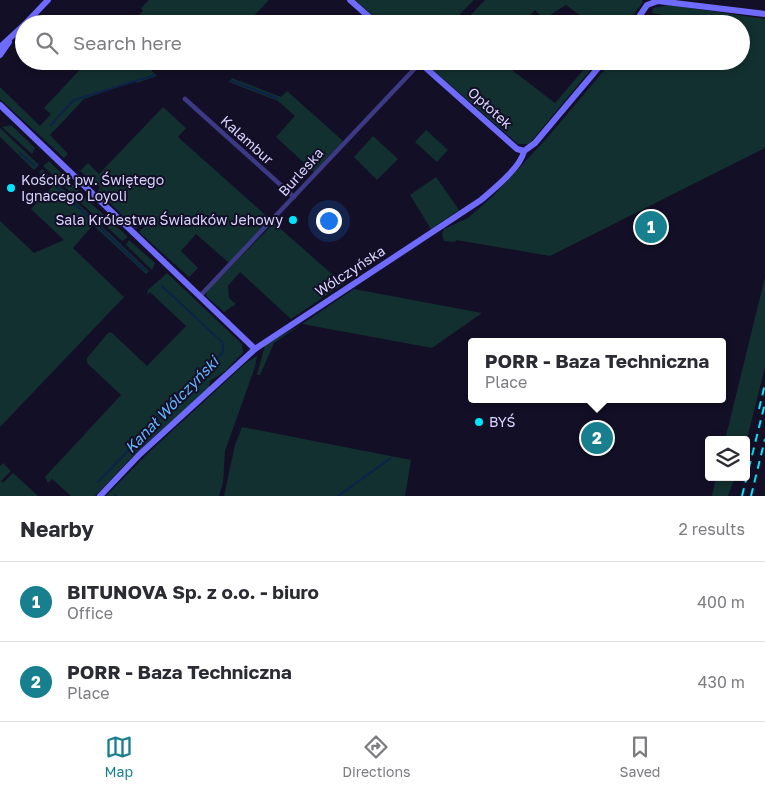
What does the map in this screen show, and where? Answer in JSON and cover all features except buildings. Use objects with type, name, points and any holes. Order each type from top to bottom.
[{"type":"street","points":[[33,15],[48,0]]},
{"type":"street","points":[[350,0],[367,15]]},
{"type":"street","points":[[641,15],[648,5],[658,1],[765,14]]},
{"type":"street","points":[[0,55],[15,35]]},
{"type":"street","points":[[0,47],[13,37]]},
{"type":"street","name":"Burleska","points":[[200,296],[412,70]]},
{"type":"street","name":"Opłotek","points":[[428,70],[517,149],[524,150]]},
{"type":"street","name":"Wólczyńska","points":[[100,496],[140,454],[255,349],[481,200],[512,171],[524,150],[535,143],[596,70]]},
{"type":"street","name":"Kalambur","points":[[185,99],[294,197]]},
{"type":"street","points":[[0,105],[255,349]]},
{"type":"green space","points":[[149,0],[269,0],[255,15],[139,15],[143,11],[141,8]]},
{"type":"green space","points":[[355,0],[474,0],[459,15],[372,15]]},
{"type":"green space","points":[[485,0],[642,0],[643,2],[634,15],[580,15],[566,5],[550,15],[540,15],[535,10],[530,15],[471,15]]},
{"type":"green space","points":[[669,5],[738,15],[664,15],[652,13],[653,8]]},
{"type":"green space","points":[[750,17],[765,19],[765,148],[550,256],[456,240],[455,242],[444,241],[442,234],[444,229],[468,218],[494,195],[546,139],[604,70],[750,70]]},
{"type":"green space","points":[[80,70],[151,70],[157,76],[137,83],[135,81],[84,99],[50,135],[68,154],[64,158],[0,99],[0,87],[40,126],[51,114],[44,108]]},
{"type":"green space","points":[[433,70],[512,70],[555,103],[583,70],[591,70],[529,144],[518,144]]},
{"type":"green space","points":[[232,78],[281,97],[287,91],[343,141],[314,172],[276,137],[295,116],[278,101],[229,82]]},
{"type":"green space","points":[[163,107],[186,128],[178,137],[270,219],[229,263],[196,234],[181,251],[198,268],[189,277],[139,232],[149,222],[147,219],[136,229],[98,191],[100,187],[80,171],[88,163],[99,174]]},
{"type":"green space","points":[[11,125],[35,148],[32,154],[2,127]]},
{"type":"green space","points":[[0,128],[39,165],[34,170],[0,137]]},
{"type":"green space","points":[[426,130],[448,150],[437,162],[415,142]]},
{"type":"green space","points":[[373,136],[398,159],[377,180],[354,157]]},
{"type":"green space","points":[[49,161],[82,194],[78,199],[43,166]]},
{"type":"green space","points":[[42,169],[149,271],[146,274],[93,225],[73,248],[124,297],[0,427],[0,221],[34,253],[64,240],[31,209],[52,187],[39,173]]},
{"type":"green space","points":[[436,177],[459,210],[431,229],[410,195]]},
{"type":"green space","points":[[84,197],[127,238],[122,241],[81,203]]},
{"type":"green space","points":[[274,223],[343,284],[291,319],[240,272],[228,286],[229,298],[236,304],[224,312],[206,296],[207,291]]},
{"type":"green space","points":[[129,240],[155,263],[152,270],[126,245]]},
{"type":"green space","points":[[167,273],[242,344],[243,353],[224,372],[210,381],[209,388],[136,453],[95,496],[71,496],[52,479],[48,483],[45,477],[121,395],[87,363],[87,358],[108,333],[111,332],[147,366],[186,326],[150,292],[147,295],[148,290]]},
{"type":"green space","points":[[765,277],[765,367],[748,436],[726,436]]},
{"type":"green space","points":[[354,289],[482,313],[432,348],[302,324]]},
{"type":"green space","points":[[302,324],[274,343],[260,375],[257,375],[265,345]]},
{"type":"green space","points":[[257,356],[255,367],[225,451],[223,483],[219,496],[106,496],[146,455],[247,362]]},
{"type":"green space","points":[[242,427],[411,460],[405,496],[224,496],[235,445]]},
{"type":"green space","points":[[3,463],[11,471],[1,481],[3,483],[13,473],[38,496],[0,496],[0,466]]},
{"type":"green space","points":[[715,481],[734,481],[728,496],[712,496]]},
{"type":"waterway","points":[[50,126],[74,100],[155,75]]},
{"type":"waterway","points":[[232,81],[277,98]]},
{"type":"waterway","name":"Kanał Wólczyński","points":[[20,153],[35,166]]},
{"type":"waterway","name":"Kanał Wólczyński","points":[[42,173],[145,270]]},
{"type":"waterway","name":"Kanał Wólczyński","points":[[98,482],[223,352],[223,343],[162,286]]},
{"type":"waterway","points":[[338,496],[391,458]]},
{"type":"railway","points":[[759,409],[765,384]]},
{"type":"railway","points":[[742,496],[765,403]]},
{"type":"railway","points":[[751,496],[765,439]]},
{"type":"place","name":"Kościół pw. Świętego Ignacego Loyoli","points":[[11,188]]},
{"type":"place","name":"Sala Królestwa Świadków Jehowy","points":[[293,220]]},
{"type":"place","name":"BITUNOVA Sp. z o.o. - biuro","points":[[651,227]]},
{"type":"place","name":"BYŚ","points":[[479,422]]},
{"type":"place","name":"PORR - Baza Techniczna","points":[[597,438]]}]
